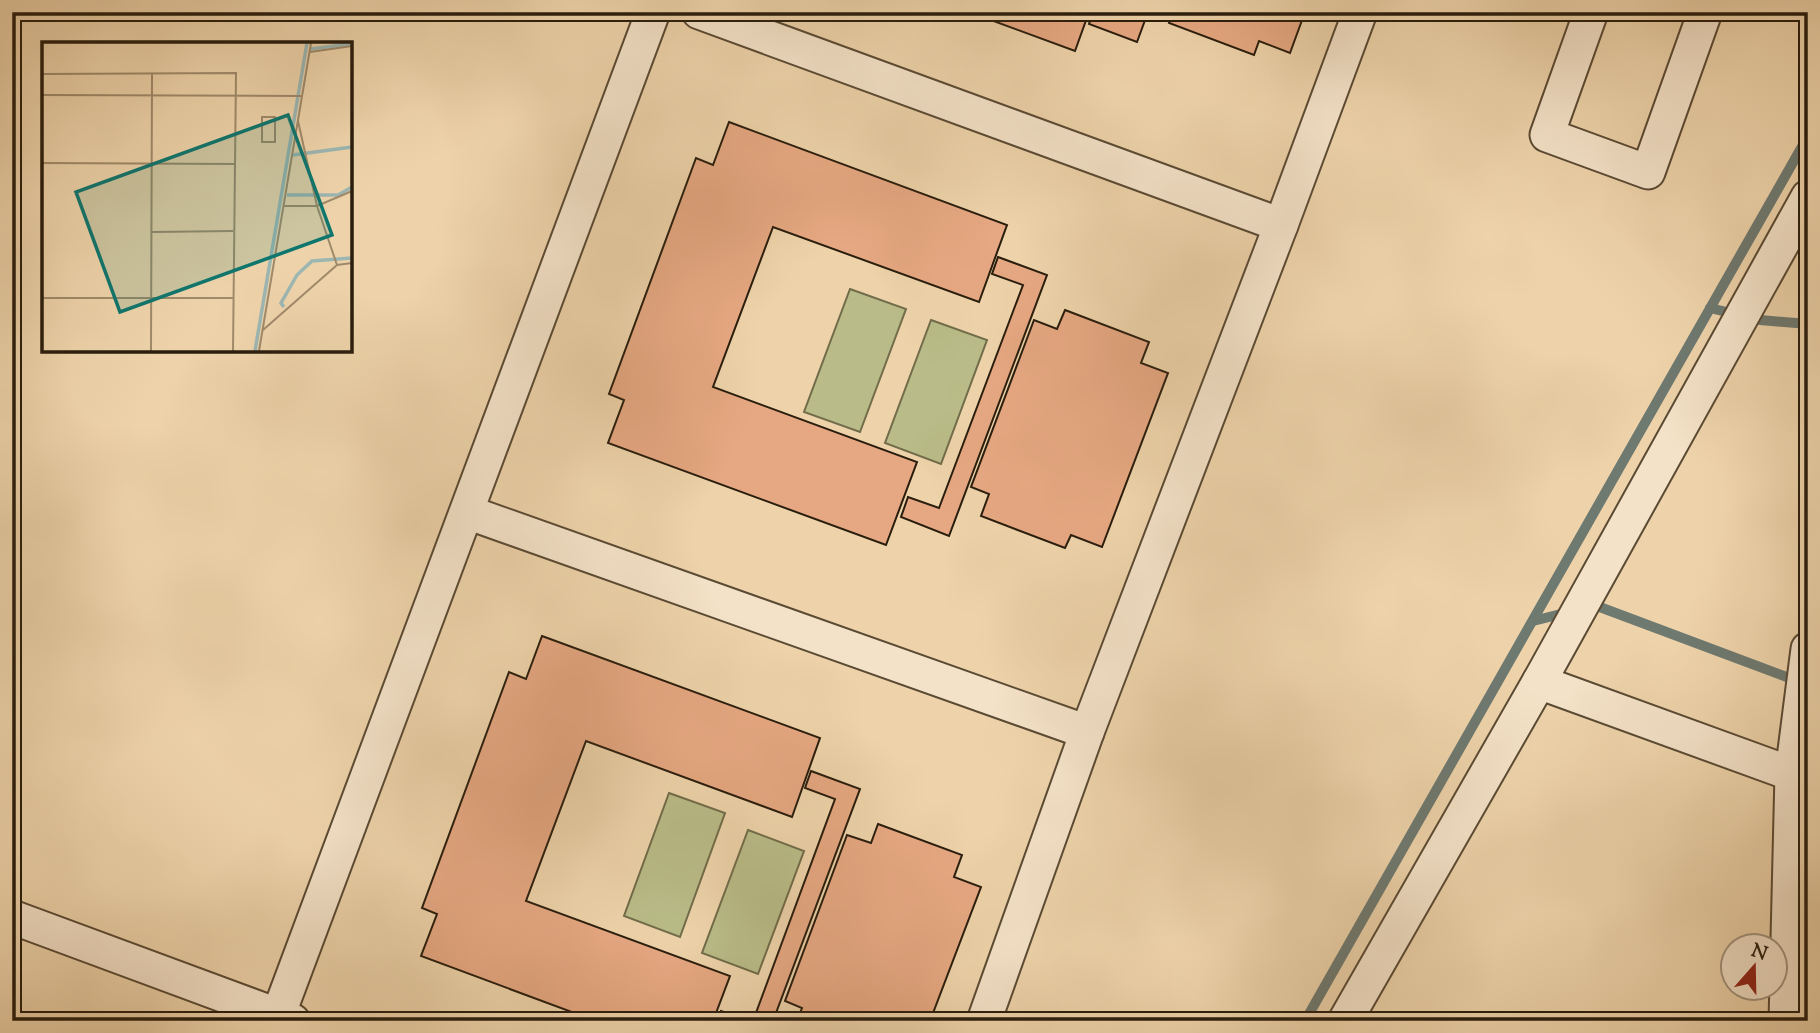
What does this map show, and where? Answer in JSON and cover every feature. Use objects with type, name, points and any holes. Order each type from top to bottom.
[{"type":"street","points":[[12,918],[282,1019],[653,12]]},
{"type":"street","points":[[699,12],[1281,225]]},
{"type":"street","points":[[984,1021],[1087,732],[1360,12]]},
{"type":"street","points":[[1591,12],[1547,135],[1648,172],[1705,12]]},
{"type":"street","points":[[1345,1021],[1539,682],[1808,197]]},
{"type":"street","points":[[467,512],[1087,732]]},
{"type":"street","points":[[1786,1021],[1808,649]]},
{"type":"street","points":[[1539,682],[1800,774]]},
{"type":"green space","points":[[850,289],[906,309],[860,432],[804,412]]},
{"type":"green space","points":[[931,320],[987,340],[941,464],[885,443]]},
{"type":"green space","points":[[669,793],[725,813],[680,937],[624,916]]},
{"type":"green space","points":[[748,830],[804,851],[758,974],[702,953]]},
{"type":"building","points":[[969,12],[1089,12],[1075,51]]},
{"type":"building","points":[[1093,12],[1148,12],[1137,42],[1089,24]]},
{"type":"building","points":[[1173,12],[1305,12],[1290,53],[1259,41],[1254,55],[1169,23]]},
{"type":"building","points":[[729,122],[1007,225],[979,302],[773,227],[713,387],[917,462],[886,545],[608,443],[624,400],[609,394],[696,158],[713,165]]},
{"type":"building","points":[[998,257],[1047,275],[949,536],[901,517],[908,497],[939,508],[1023,285],[992,274]]},
{"type":"building","points":[[1065,310],[1149,342],[1141,363],[1168,373],[1102,547],[1071,535],[1065,548],[981,516],[989,494],[971,487],[1034,320],[1057,329]]},
{"type":"building","points":[[542,636],[820,738],[792,817],[586,741],[526,901],[730,976],[713,1021],[596,1021],[421,956],[437,914],[422,908],[509,672],[526,679]]},
{"type":"building","points":[[811,771],[860,789],[773,1021],[753,1021],[835,799],[805,788]]},
{"type":"building","points":[[878,824],[962,855],[954,877],[981,887],[930,1021],[797,1021],[802,1008],[785,1001],[847,835],[871,843]]},
{"type":"building","points":[[721,1011],[749,1021],[718,1021]]},
{"type":"waterway","points":[[1305,1021],[1808,136]]},
{"type":"waterway","points":[[1710,308],[1760,320],[1808,324]]},
{"type":"waterway","points":[[1588,608],[1597,606],[1800,682]]},
{"type":"waterway","points":[[1533,621],[1569,612]]}]
